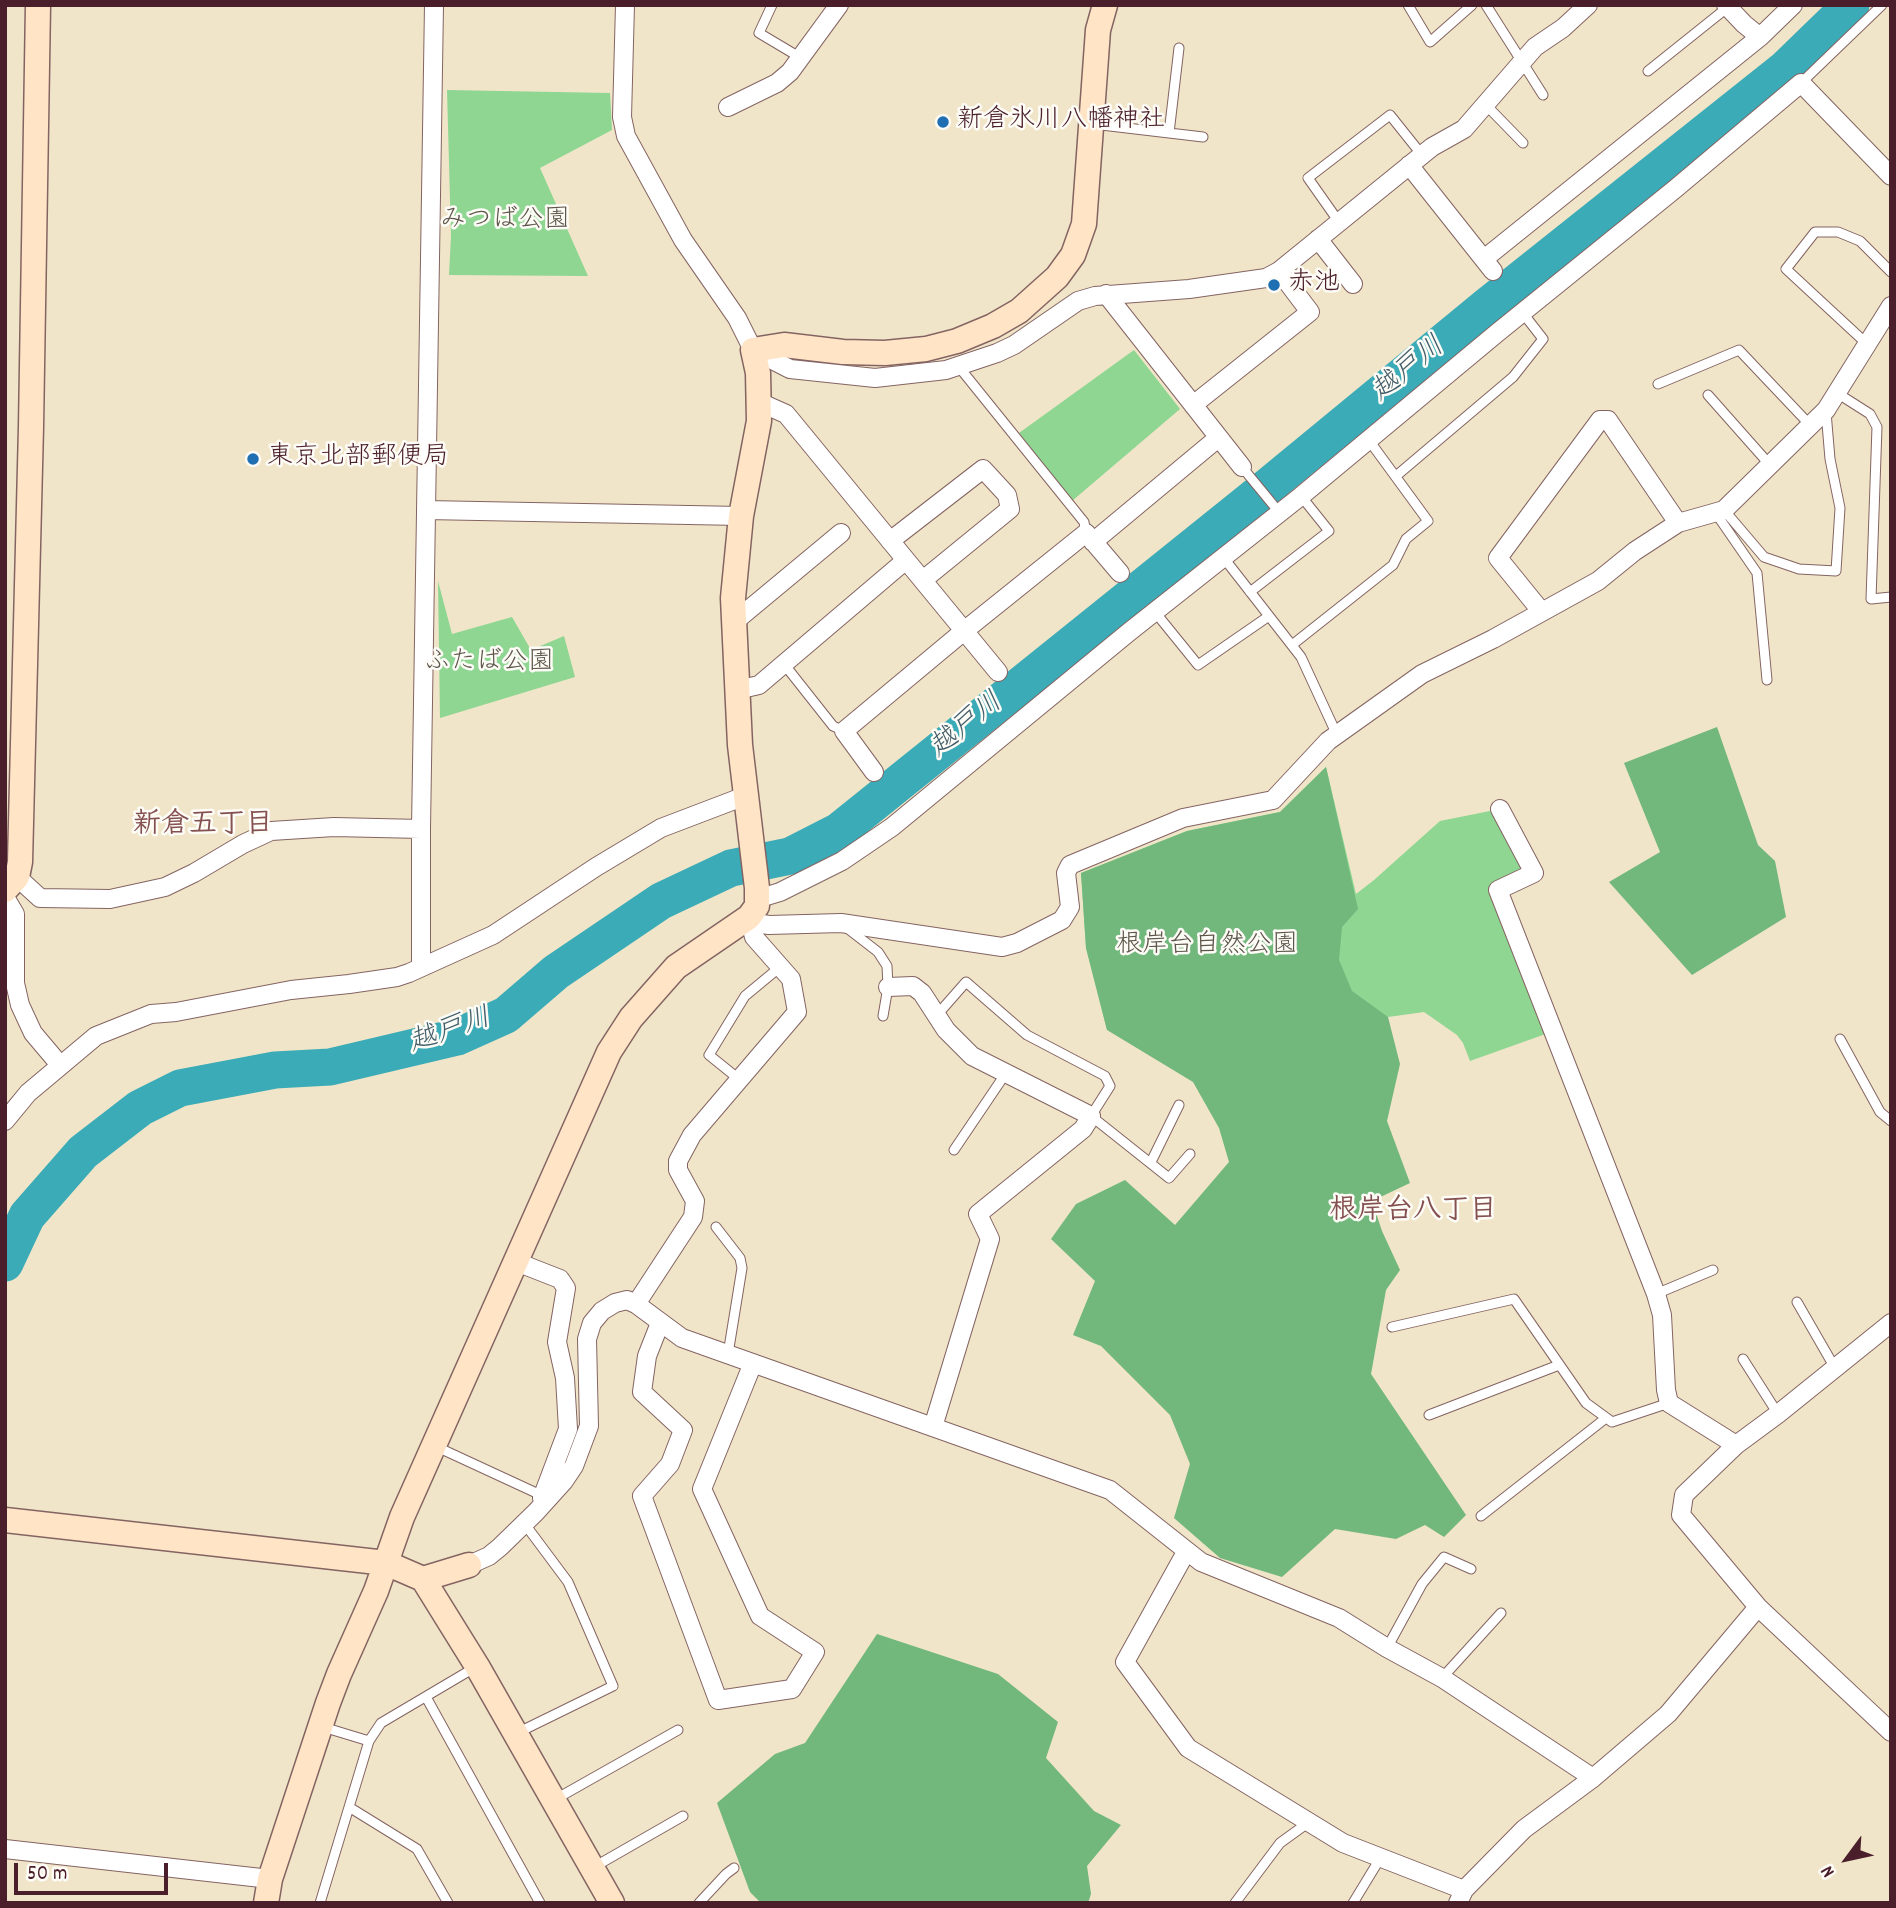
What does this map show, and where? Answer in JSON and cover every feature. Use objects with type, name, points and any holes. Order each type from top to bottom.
[{"type":"street","points":[[38,5],[20,869],[9,888],[15,914],[15,983],[20,1005],[33,1032],[60,1065]]},
{"type":"street","points":[[421,967],[433,5]]},
{"type":"street","points":[[625,5],[622,117],[626,136],[683,240],[737,318],[753,350],[758,373],[759,421],[741,516],[733,590],[737,690],[755,923],[841,923],[1002,947],[1017,943],[1062,920],[1069,907],[1066,873],[1070,865],[1183,818],[1273,800],[1328,741],[1422,674],[1493,639],[1598,581],[1635,551],[1678,523],[1719,511],[1770,466],[1826,410],[1891,306]]},
{"type":"street","points":[[728,107],[778,83],[801,58],[839,5]]},
{"type":"street","points":[[753,350],[784,345],[844,352],[885,353],[926,349],[993,326],[1019,311],[1057,277],[1073,255],[1084,224],[1098,30],[1105,5]]},
{"type":"street","points":[[753,350],[790,369],[874,378],[959,366],[1014,345],[1078,301],[1106,294],[1189,289],[1266,278],[1279,271],[1415,160],[1464,129],[1535,47],[1588,5]]},
{"type":"street","points":[[1415,160],[1488,265],[1760,37],[1793,5]]},
{"type":"street","points":[[1727,6],[1760,37]]},
{"type":"street","points":[[5,1849],[268,1891],[339,1674],[376,1591],[402,1517],[514,1261],[595,1080],[623,1028],[677,967],[754,902],[842,861],[892,827],[1223,557],[1277,509],[1301,496],[1801,83],[1891,176]]},
{"type":"street","points":[[1318,239],[1353,284]]},
{"type":"street","points":[[1193,405],[1310,312],[1279,271]]},
{"type":"street","points":[[1106,294],[1247,473]]},
{"type":"street","points":[[759,402],[786,414],[998,672]]},
{"type":"street","points":[[1541,611],[1498,558],[1600,420],[1608,420],[1678,523]]},
{"type":"street","points":[[874,772],[844,731],[964,631],[1090,538],[1218,438]]},
{"type":"street","points":[[890,541],[983,469],[1007,495],[1010,509],[923,580]]},
{"type":"street","points":[[426,510],[741,516]]},
{"type":"street","points":[[734,622],[841,533]]},
{"type":"street","points":[[1090,538],[1120,573]]},
{"type":"street","points":[[737,690],[759,685],[906,560]]},
{"type":"street","points":[[5,1121],[28,1093],[96,1036],[151,1014],[176,1012],[291,990],[397,977],[493,935],[661,828],[745,796]]},
{"type":"street","points":[[1500,810],[1534,873],[1498,890],[1656,1294],[1662,1315],[1669,1403],[1736,1444]]},
{"type":"street","points":[[9,888],[40,898],[110,900],[165,887],[271,831],[334,827],[421,829]]},
{"type":"street","points":[[636,1304],[693,1217],[695,1201],[678,1170],[678,1161],[692,1135],[797,1012],[791,979],[754,937],[754,902]]},
{"type":"street","points":[[888,987],[913,986],[922,993],[946,1030],[972,1056],[1091,1116],[1083,1129],[978,1214],[990,1239],[933,1427]]},
{"type":"street","points":[[514,1261],[560,1279],[566,1288],[557,1342],[565,1378],[568,1429],[534,1511]]},
{"type":"street","points":[[423,1578],[469,1565],[489,1556],[569,1474],[589,1426],[587,1339],[592,1323],[602,1311],[626,1300],[636,1304],[682,1338],[1110,1490],[1201,1562],[1339,1618],[1442,1678],[1593,1779]]},
{"type":"street","points":[[1891,1323],[1778,1414],[1736,1444],[1684,1495],[1681,1515],[1758,1607],[1891,1732]]},
{"type":"street","points":[[660,1324],[647,1356],[642,1392],[683,1430],[670,1464],[642,1496],[718,1700],[792,1689],[816,1652],[760,1616],[702,1489],[753,1363]]},
{"type":"street","points":[[5,1520],[386,1563],[423,1578],[477,1666],[612,1903]]},
{"type":"street","points":[[1186,1552],[1125,1662],[1188,1748],[1343,1843],[1381,1857],[1461,1896],[1524,1829],[1593,1779],[1668,1714],[1758,1607]]},
{"type":"lane","points":[[772,5],[759,33],[801,58]]},
{"type":"lane","points":[[1408,5],[1430,42],[1472,5]]},
{"type":"lane","points":[[1486,5],[1543,95]]},
{"type":"lane","points":[[1801,83],[1882,5]]},
{"type":"lane","points":[[1648,71],[1727,6]]},
{"type":"lane","points":[[1169,133],[1179,48]]},
{"type":"lane","points":[[1486,105],[1523,143]]},
{"type":"lane","points":[[1339,222],[1308,178],[1390,115],[1415,160]]},
{"type":"lane","points":[[1092,124],[1203,137]]},
{"type":"lane","points":[[1867,344],[1786,269],[1815,232],[1838,232],[1860,241],[1891,272]]},
{"type":"lane","points":[[1396,476],[1513,377],[1543,339],[1522,312]]},
{"type":"lane","points":[[1658,384],[1739,350],[1811,426]]},
{"type":"lane","points":[[959,366],[1084,522],[1090,538]]},
{"type":"lane","points":[[1837,393],[1870,414],[1877,427],[1871,600],[1891,597]]},
{"type":"lane","points":[[1708,395],[1770,466]]},
{"type":"lane","points":[[1719,511],[1764,557],[1799,569],[1836,571],[1840,508],[1830,459],[1826,410]]},
{"type":"lane","points":[[1292,645],[1393,565],[1406,539],[1428,521],[1368,439]]},
{"type":"lane","points":[[1247,473],[1277,509]]},
{"type":"lane","points":[[1250,592],[1329,531],[1301,496]]},
{"type":"lane","points":[[1719,511],[1757,573],[1767,680]]},
{"type":"lane","points":[[1223,557],[1301,657],[1337,735]]},
{"type":"lane","points":[[1155,611],[1198,665],[1269,616]]},
{"type":"lane","points":[[784,664],[833,726],[844,731]]},
{"type":"lane","points":[[841,923],[878,952],[887,966],[888,987],[883,1016]]},
{"type":"lane","points":[[740,1080],[709,1055],[745,996],[780,967]]},
{"type":"lane","points":[[937,1015],[966,982],[1027,1035],[1105,1076],[1110,1086],[1091,1116],[1169,1178],[1191,1154]]},
{"type":"lane","points":[[1840,1039],[1880,1112],[1891,1121]]},
{"type":"lane","points":[[954,1150],[1006,1073]]},
{"type":"lane","points":[[1151,1162],[1179,1105]]},
{"type":"lane","points":[[716,1227],[740,1258],[742,1268],[728,1354]]},
{"type":"lane","points":[[1656,1294],[1713,1270]]},
{"type":"lane","points":[[1392,1327],[1514,1300],[1586,1403],[1612,1422],[1669,1403]]},
{"type":"lane","points":[[1797,1302],[1835,1368]]},
{"type":"lane","points":[[1743,1359],[1778,1414]]},
{"type":"lane","points":[[1429,1415],[1559,1365]]},
{"type":"lane","points":[[1481,1517],[1606,1418]]},
{"type":"lane","points":[[435,1446],[534,1511],[613,1686],[516,1734]]},
{"type":"lane","points":[[1387,1648],[1422,1584],[1444,1557],[1471,1569]]},
{"type":"lane","points":[[1442,1678],[1501,1613]]},
{"type":"lane","points":[[327,1903],[320,1902],[369,1741],[381,1723],[477,1666]]},
{"type":"lane","points":[[426,1697],[540,1903]]},
{"type":"lane","points":[[321,1727],[369,1741]]},
{"type":"lane","points":[[552,1801],[678,1730]]},
{"type":"lane","points":[[349,1807],[417,1849],[448,1903]]},
{"type":"lane","points":[[592,1868],[683,1816]]},
{"type":"lane","points":[[1235,1903],[1280,1843],[1308,1822]]},
{"type":"lane","points":[[1353,1903],[1381,1857]]},
{"type":"lane","points":[[699,1903],[734,1868]]},
{"type":"green space","name":"みつば公園","points":[[447,90],[610,93],[612,130],[540,168],[588,276],[449,275],[451,236]]},
{"type":"green space","points":[[1134,350],[1180,409],[1072,501],[1019,433]]},
{"type":"green space","name":"ふたば公園","points":[[438,581],[452,634],[512,617],[531,650],[564,636],[575,677],[440,718]]},
{"type":"green space","points":[[1717,727],[1758,845],[1775,861],[1786,917],[1692,975],[1609,882],[1660,852],[1624,763]]},
{"type":"green space","name":"根岸台自然公園","points":[[1326,767],[1356,894],[1440,821],[1500,809],[1534,873],[1499,890],[1554,1031],[1470,1061],[1457,1035],[1424,1012],[1388,1017],[1345,1008],[1107,1030],[1086,948],[1081,873],[1187,831],[1280,812]]},
{"type":"green space","points":[[1326,767],[1358,909],[1342,927],[1339,960],[1352,991],[1388,1017],[1400,1064],[1387,1121],[1410,1183],[1372,1201],[1400,1270],[1386,1290],[1371,1374],[1466,1515],[1444,1537],[1425,1525],[1396,1539],[1335,1529],[1282,1577],[1220,1558],[1174,1518],[1190,1464],[1170,1415],[1101,1346],[1073,1335],[1095,1281],[1051,1239],[1076,1204],[1125,1180],[1175,1225],[1229,1162],[1219,1128],[1193,1082],[1107,1030],[1086,948],[1081,873],[1187,831],[1280,812]]},
{"type":"green space","points":[[877,1634],[998,1674],[1058,1722],[1046,1758],[1094,1811],[1121,1825],[1087,1866],[1091,1894],[1088,1903],[761,1903],[750,1892],[717,1803],[775,1754],[805,1743]]},
{"type":"waterway","name":"越戸川","points":[[5,1263],[27,1216],[83,1152],[140,1108],[180,1088],[275,1070],[330,1067],[457,1037],[506,1015],[556,972],[661,901],[731,868],[790,856],[839,831],[1266,488],[1487,306],[1785,69],[1851,5]]},
{"type":"place","name":"新倉氷川八幡神社","points":[[943,122]]},
{"type":"place","name":"赤池","points":[[1274,285]]},
{"type":"place","name":"東京北部郵便局","points":[[253,459]]},
{"type":"district","name":"新倉五丁目","points":[[203,827]]},
{"type":"district","name":"根岸台八丁目","points":[[1413,1213]]}]
